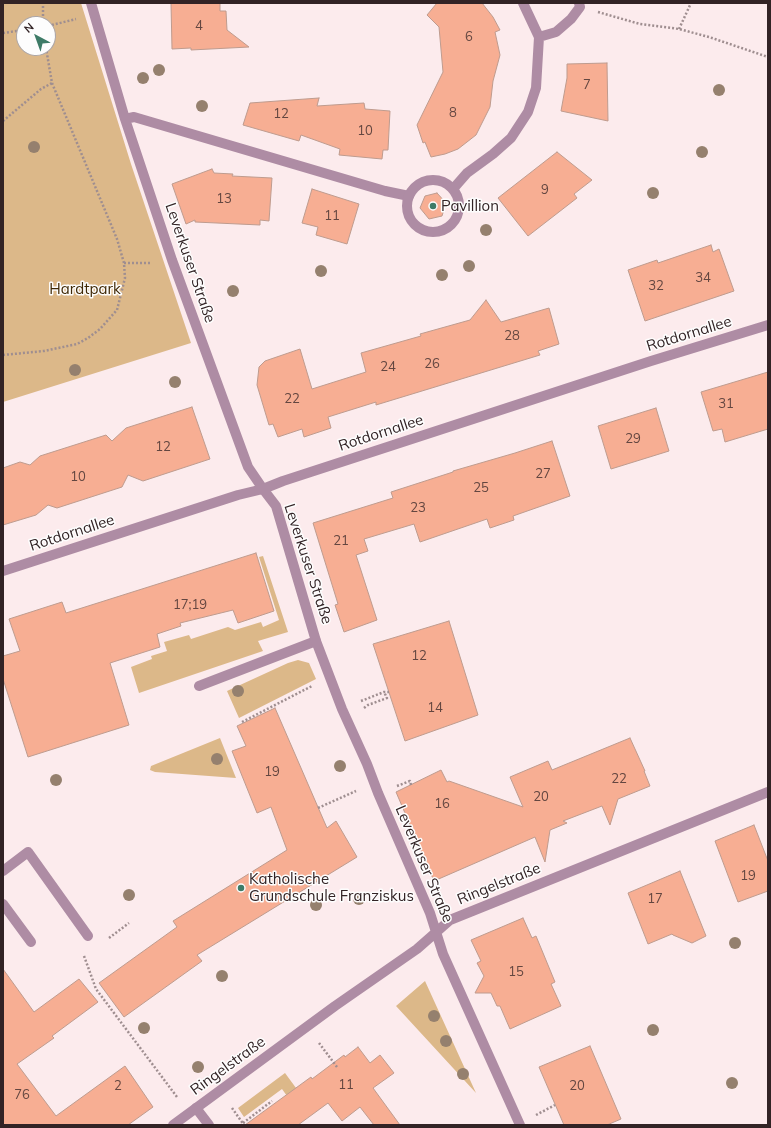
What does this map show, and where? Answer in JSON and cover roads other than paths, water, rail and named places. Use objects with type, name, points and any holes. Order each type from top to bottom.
[{"type":"street","name":"Leverkuser Straße","points":[[91,3],[125,119],[172,260],[248,467],[276,506],[316,641],[342,709],[430,913],[443,954],[520,1125]]},
{"type":"street","points":[[453,189],[467,173],[512,138],[528,112],[536,88],[539,37],[523,3]]},
{"type":"street","points":[[539,37],[556,32],[570,19],[580,5]]},
{"type":"street","points":[[125,119],[134,117],[385,191],[409,196]]},
{"type":"street","points":[[429,180],[438,180],[446,183],[453,189],[457,196],[459,206],[458,214],[453,222],[446,228],[438,231],[428,231],[420,228],[413,222],[409,214],[409,196],[421,183],[429,180]]},
{"type":"street","name":"Rotdornallee","points":[[3,571],[238,495],[263,489],[283,480],[768,325]]},
{"type":"street","points":[[199,686],[316,641]]},
{"type":"street","name":"Ringelstraße","points":[[173,1125],[306,1027],[417,949],[450,920],[768,792]]},
{"type":"street","points":[[3,870],[28,852],[88,936]]},
{"type":"street","points":[[3,904],[31,942]]},
{"type":"street","points":[[196,1108],[209,1125]]},
{"type":"place","name":"Pavillion","points":[[433,206]]},
{"type":"place","name":"Katholische Grundschule Franziskus","points":[[241,888]]},
{"type":"park label","name":"Hardtpark","points":[[85,289]]}]
